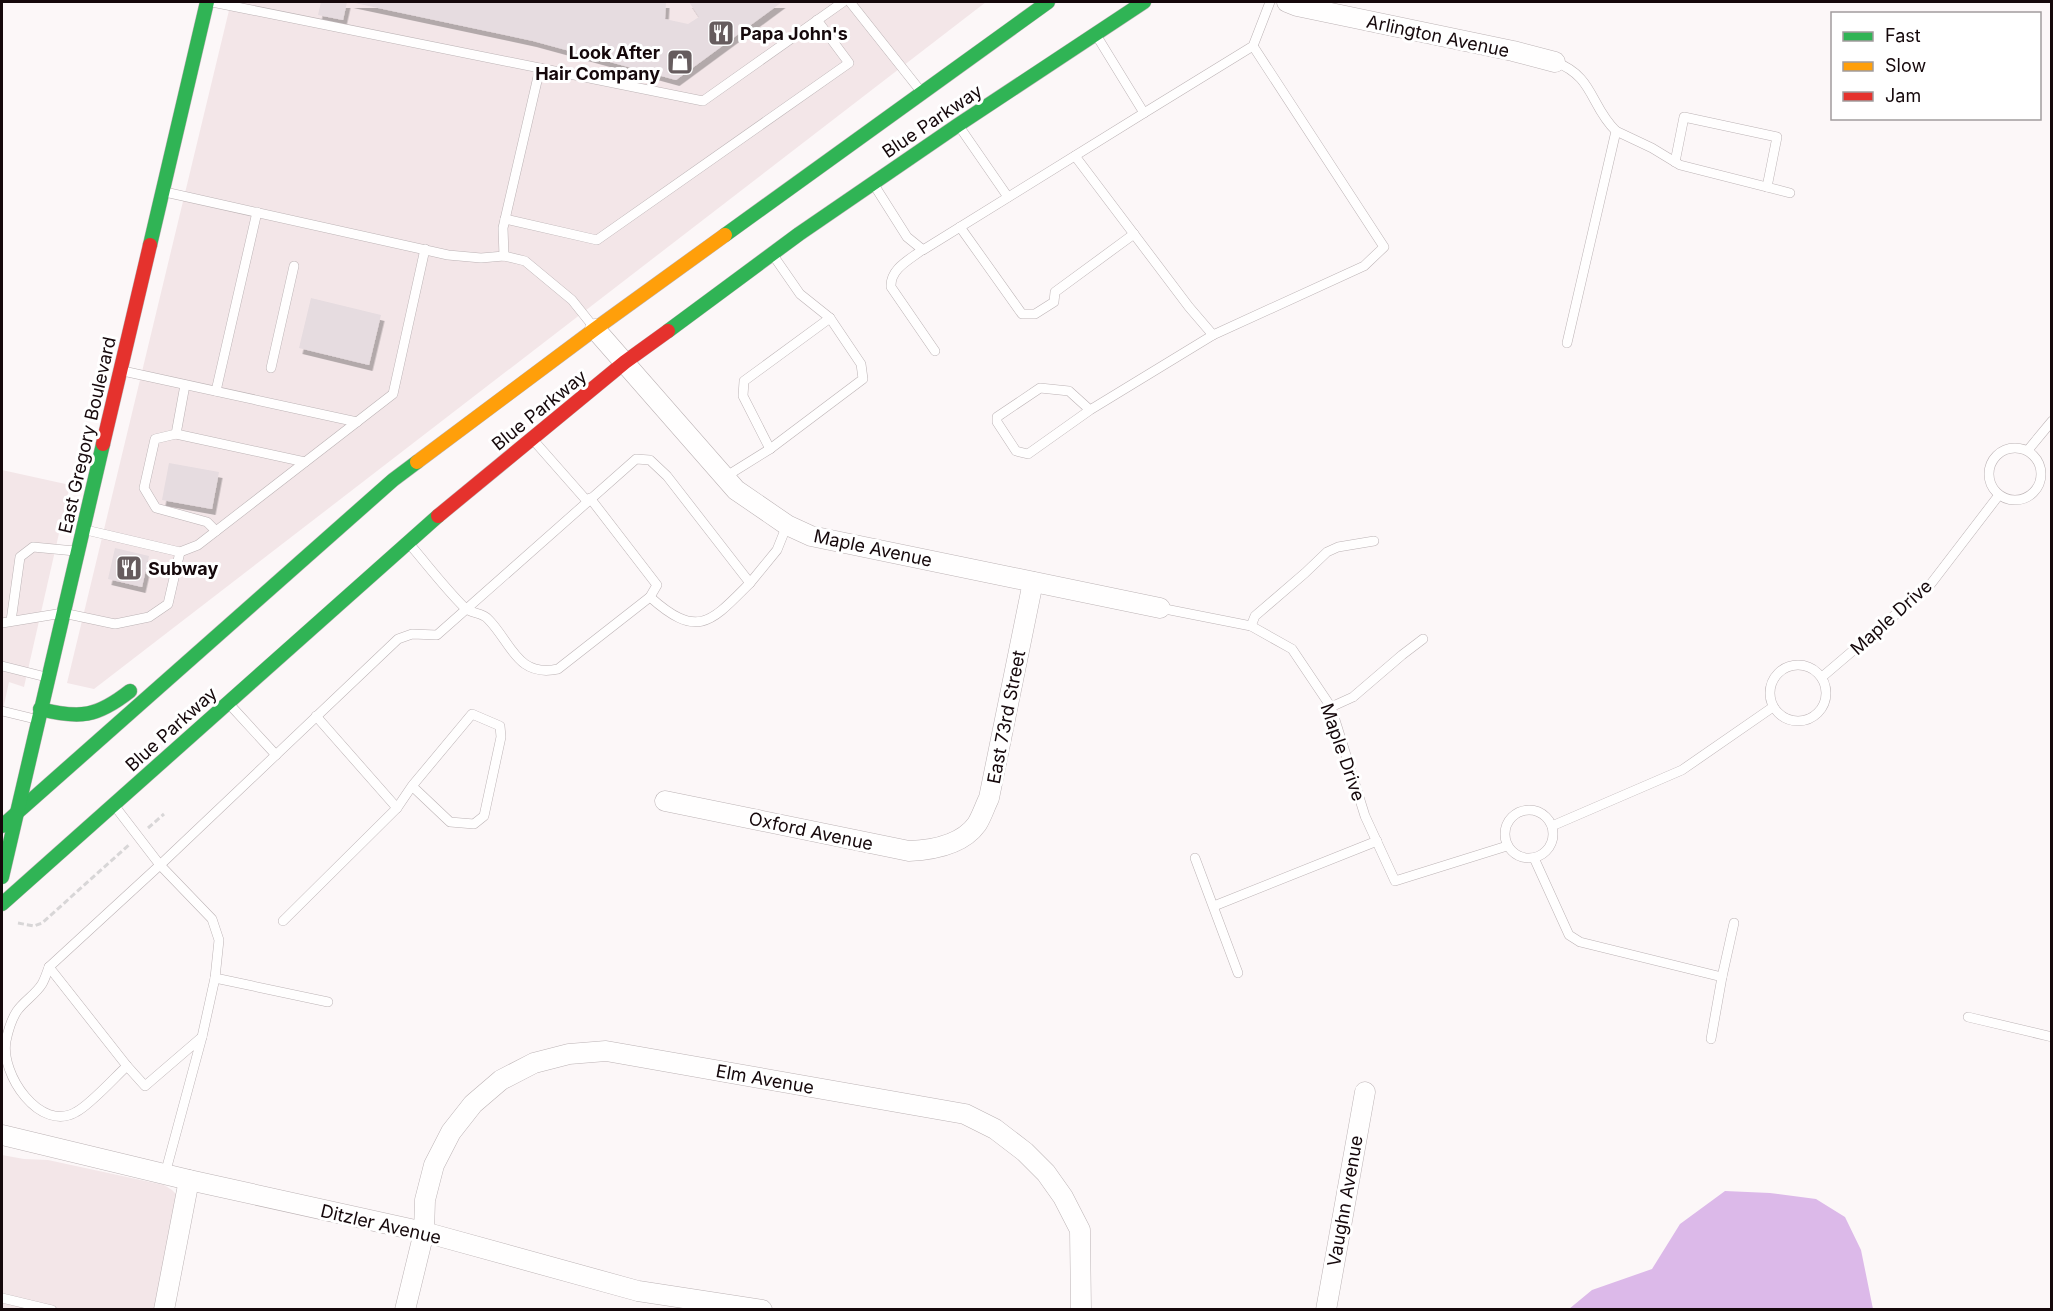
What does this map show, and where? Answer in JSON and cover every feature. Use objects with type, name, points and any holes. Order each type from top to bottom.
[{"type":"main road","name":"East Gregory Boulevard","points":[[2,877],[209,2]]},
{"type":"main road","name":"Blue Parkway","points":[[2,826],[393,480],[595,329],[1048,2]]},
{"type":"main road","name":"Blue Parkway","points":[[2,904],[449,506],[625,362],[772,254],[958,124],[1144,2]]},
{"type":"main road","points":[[189,642],[232,621]]},
{"type":"main road","points":[[39,714],[75,716],[99,713],[138,684]]},
{"type":"street","name":"Arlington Avenue","points":[[1287,2],[1555,62]]},
{"type":"street","name":"Maple Avenue","points":[[595,329],[736,490],[787,525],[811,536],[1160,608]]},
{"type":"street","name":"East 73rd Street","points":[[956,841],[976,825],[990,798],[1033,582]]},
{"type":"street","name":"Oxford Avenue","points":[[665,801],[909,850],[932,850],[956,841]]},
{"type":"street","name":"Elm Avenue","points":[[423,1232],[425,1200],[434,1165],[451,1132],[473,1104],[501,1080],[534,1063],[569,1054],[606,1051],[965,1114],[995,1129],[1025,1152],[1046,1173],[1063,1197],[1080,1230],[1081,1310]]},
{"type":"street","name":"Vaughn Avenue","points":[[1326,1310],[1365,1092]]},
{"type":"street","name":"Ditzler Avenue","points":[[2,1135],[189,1180],[423,1232],[637,1300],[762,1310]]},
{"type":"street","points":[[164,1310],[189,1180]]},
{"type":"street","points":[[405,1310],[423,1232]]},
{"type":"lane","points":[[209,2],[703,100],[843,2]]},
{"type":"lane","points":[[935,351],[891,288],[894,272],[922,250],[1253,46],[1270,2]]},
{"type":"lane","points":[[855,3],[922,93]]},
{"type":"lane","points":[[505,219],[597,240],[849,63],[817,20]]},
{"type":"lane","points":[[1095,33],[1144,113]]},
{"type":"lane","points":[[1090,410],[1069,391],[1040,388],[997,417],[997,422],[1016,451],[1028,454],[1090,410],[1198,342],[1364,266],[1384,247],[1253,46]]},
{"type":"lane","points":[[1555,62],[1568,67],[1580,76],[1589,87],[1599,111],[1616,131],[1675,162],[1701,172],[1790,193]]},
{"type":"lane","points":[[504,256],[503,228],[540,68]]},
{"type":"lane","points":[[1675,162],[1684,117],[1777,138],[1767,187]]},
{"type":"lane","points":[[958,124],[1008,197]]},
{"type":"lane","points":[[1567,343],[1616,131]]},
{"type":"lane","points":[[1075,156],[1189,307],[1213,335]]},
{"type":"lane","points":[[873,183],[907,237],[922,250]]},
{"type":"lane","points":[[164,192],[448,255],[504,256],[525,261],[544,274],[572,300],[595,329]]},
{"type":"lane","points":[[216,391],[257,212]]},
{"type":"lane","points":[[960,227],[1022,314],[1035,314],[1054,302],[1054,292],[1134,234]]},
{"type":"lane","points":[[83,530],[180,552],[198,545],[393,394],[425,249]]},
{"type":"lane","points":[[725,477],[770,449],[863,379],[861,364],[830,318],[800,294],[772,254]]},
{"type":"lane","points":[[270,368],[294,266]]},
{"type":"lane","points":[[770,449],[743,396],[744,381],[830,318]]},
{"type":"lane","points":[[121,371],[357,422]]},
{"type":"lane","points":[[176,434],[185,385]]},
{"type":"lane","points":[[2028,450],[2052,421]]},
{"type":"lane","points":[[216,531],[207,522],[156,508],[144,488],[155,439],[176,434],[305,462]]},
{"type":"lane","points":[[409,543],[466,610],[487,617],[520,661],[533,670],[545,672],[558,669],[651,597],[657,585],[589,500],[532,439]]},
{"type":"lane","points":[[2011,447],[2028,450],[2042,471],[2038,488],[2032,495],[2015,501],[1999,495],[1989,480],[1988,471],[1991,463],[2002,450],[2011,447]]},
{"type":"lane","points":[[127,1066],[77,1112],[64,1117],[53,1116],[37,1109],[20,1092],[5,1062],[5,1045],[11,1022],[18,1010],[43,984],[49,967],[398,639],[412,634],[437,635],[636,459],[650,460],[667,476],[750,583]]},
{"type":"lane","name":"Maple Drive","points":[[1822,677],[1930,585],[1999,495]]},
{"type":"lane","points":[[651,597],[677,618],[702,621],[719,614],[750,583],[777,550],[787,525]]},
{"type":"lane","points":[[1251,626],[1255,616],[1327,552],[1338,547],[1374,542]]},
{"type":"lane","points":[[78,551],[33,547],[20,557],[6,622],[63,613],[116,624],[149,617],[168,604],[180,552]]},
{"type":"lane","name":"Maple Drive","points":[[1160,608],[1251,626],[1292,649],[1331,707],[1365,816],[1395,881],[1507,846]]},
{"type":"lane","points":[[1331,707],[1353,697],[1423,639]]},
{"type":"lane","points":[[1807,665],[1822,677],[1826,686],[1824,704],[1812,717],[1795,721],[1787,719],[1773,707],[1770,688],[1773,679],[1787,666],[1807,665]]},
{"type":"lane","points":[[2,666],[48,677]]},
{"type":"lane","points":[[228,703],[276,755]]},
{"type":"lane","points":[[1552,826],[1682,770],[1773,707]]},
{"type":"lane","points":[[2,711],[39,714]]},
{"type":"lane","points":[[283,921],[397,808],[412,786],[472,714],[500,726],[501,737],[484,816],[474,824],[450,822],[412,786]]},
{"type":"lane","points":[[316,716],[397,808]]},
{"type":"lane","points":[[114,804],[160,865],[212,919],[219,939],[215,978],[202,1037],[165,1174]]},
{"type":"lane","points":[[1535,811],[1542,814],[1552,826],[1551,843],[1541,855],[1534,858],[1519,857],[1507,846],[1505,830],[1512,816],[1519,812],[1535,811]]},
{"type":"lane","points":[[1214,906],[1377,841]]},
{"type":"lane","points":[[1196,858],[1238,973]]},
{"type":"lane","points":[[1534,858],[1569,935],[1580,942],[1722,977]]},
{"type":"lane","points":[[1711,1039],[1734,923]]},
{"type":"lane","points":[[49,967],[145,1086],[202,1037]]},
{"type":"lane","points":[[215,978],[328,1002]]},
{"type":"lane","points":[[1968,1017],[2052,1037]]},
{"type":"lane","points":[[2,1298],[52,1310]]},
{"type":"path","points":[[16,923],[34,926],[42,923],[164,814]]},
{"type":"shaded area","points":[[231,2],[986,2],[94,689],[67,683]]},
{"type":"shaded area","points":[[2,470],[70,485],[24,687],[9,682],[2,714]]},
{"type":"shaded area","points":[[2,1155],[48,1160],[164,1185],[177,1195],[155,1309],[2,1309]]},
{"type":"shaded area","points":[[1725,1191],[1770,1193],[1816,1199],[1845,1217],[1861,1250],[1873,1309],[1569,1309],[1592,1290],[1652,1269],[1680,1224]]},
{"type":"building","points":[[321,2],[347,2],[343,20],[318,15]]},
{"type":"building","points":[[350,2],[666,2],[665,19],[688,24],[699,17],[689,2],[782,2],[676,80],[533,41]]},
{"type":"building","points":[[311,298],[381,315],[369,365],[299,348]]},
{"type":"building","points":[[169,463],[219,472],[212,509],[162,500]]},
{"type":"building","name":"Subway","points":[[115,548],[149,556],[142,587],[108,579]]},
{"type":"traffic: fast","points":[[150,245],[207,2]]},
{"type":"traffic: fast","points":[[725,235],[1048,2]]},
{"type":"traffic: fast","points":[[668,331],[799,234],[1144,2]]},
{"type":"traffic: fast","points":[[2,877],[103,444]]},
{"type":"traffic: fast","points":[[2,826],[393,480],[417,462]]},
{"type":"traffic: fast","points":[[2,904],[438,516]]},
{"type":"traffic: fast","points":[[40,709],[66,714],[88,714],[108,706],[130,691]]},
{"type":"traffic: slow","points":[[417,462],[725,235]]},
{"type":"traffic: jam","points":[[103,444],[150,245]]},
{"type":"traffic: jam","points":[[438,516],[625,362],[668,331]]},
{"type":"place","name":"Papa John's","points":[[721,33]]},
{"type":"place","name":"Look After Hair Company","points":[[680,62]]},
{"type":"place","name":"Subway","points":[[129,568]]}]
